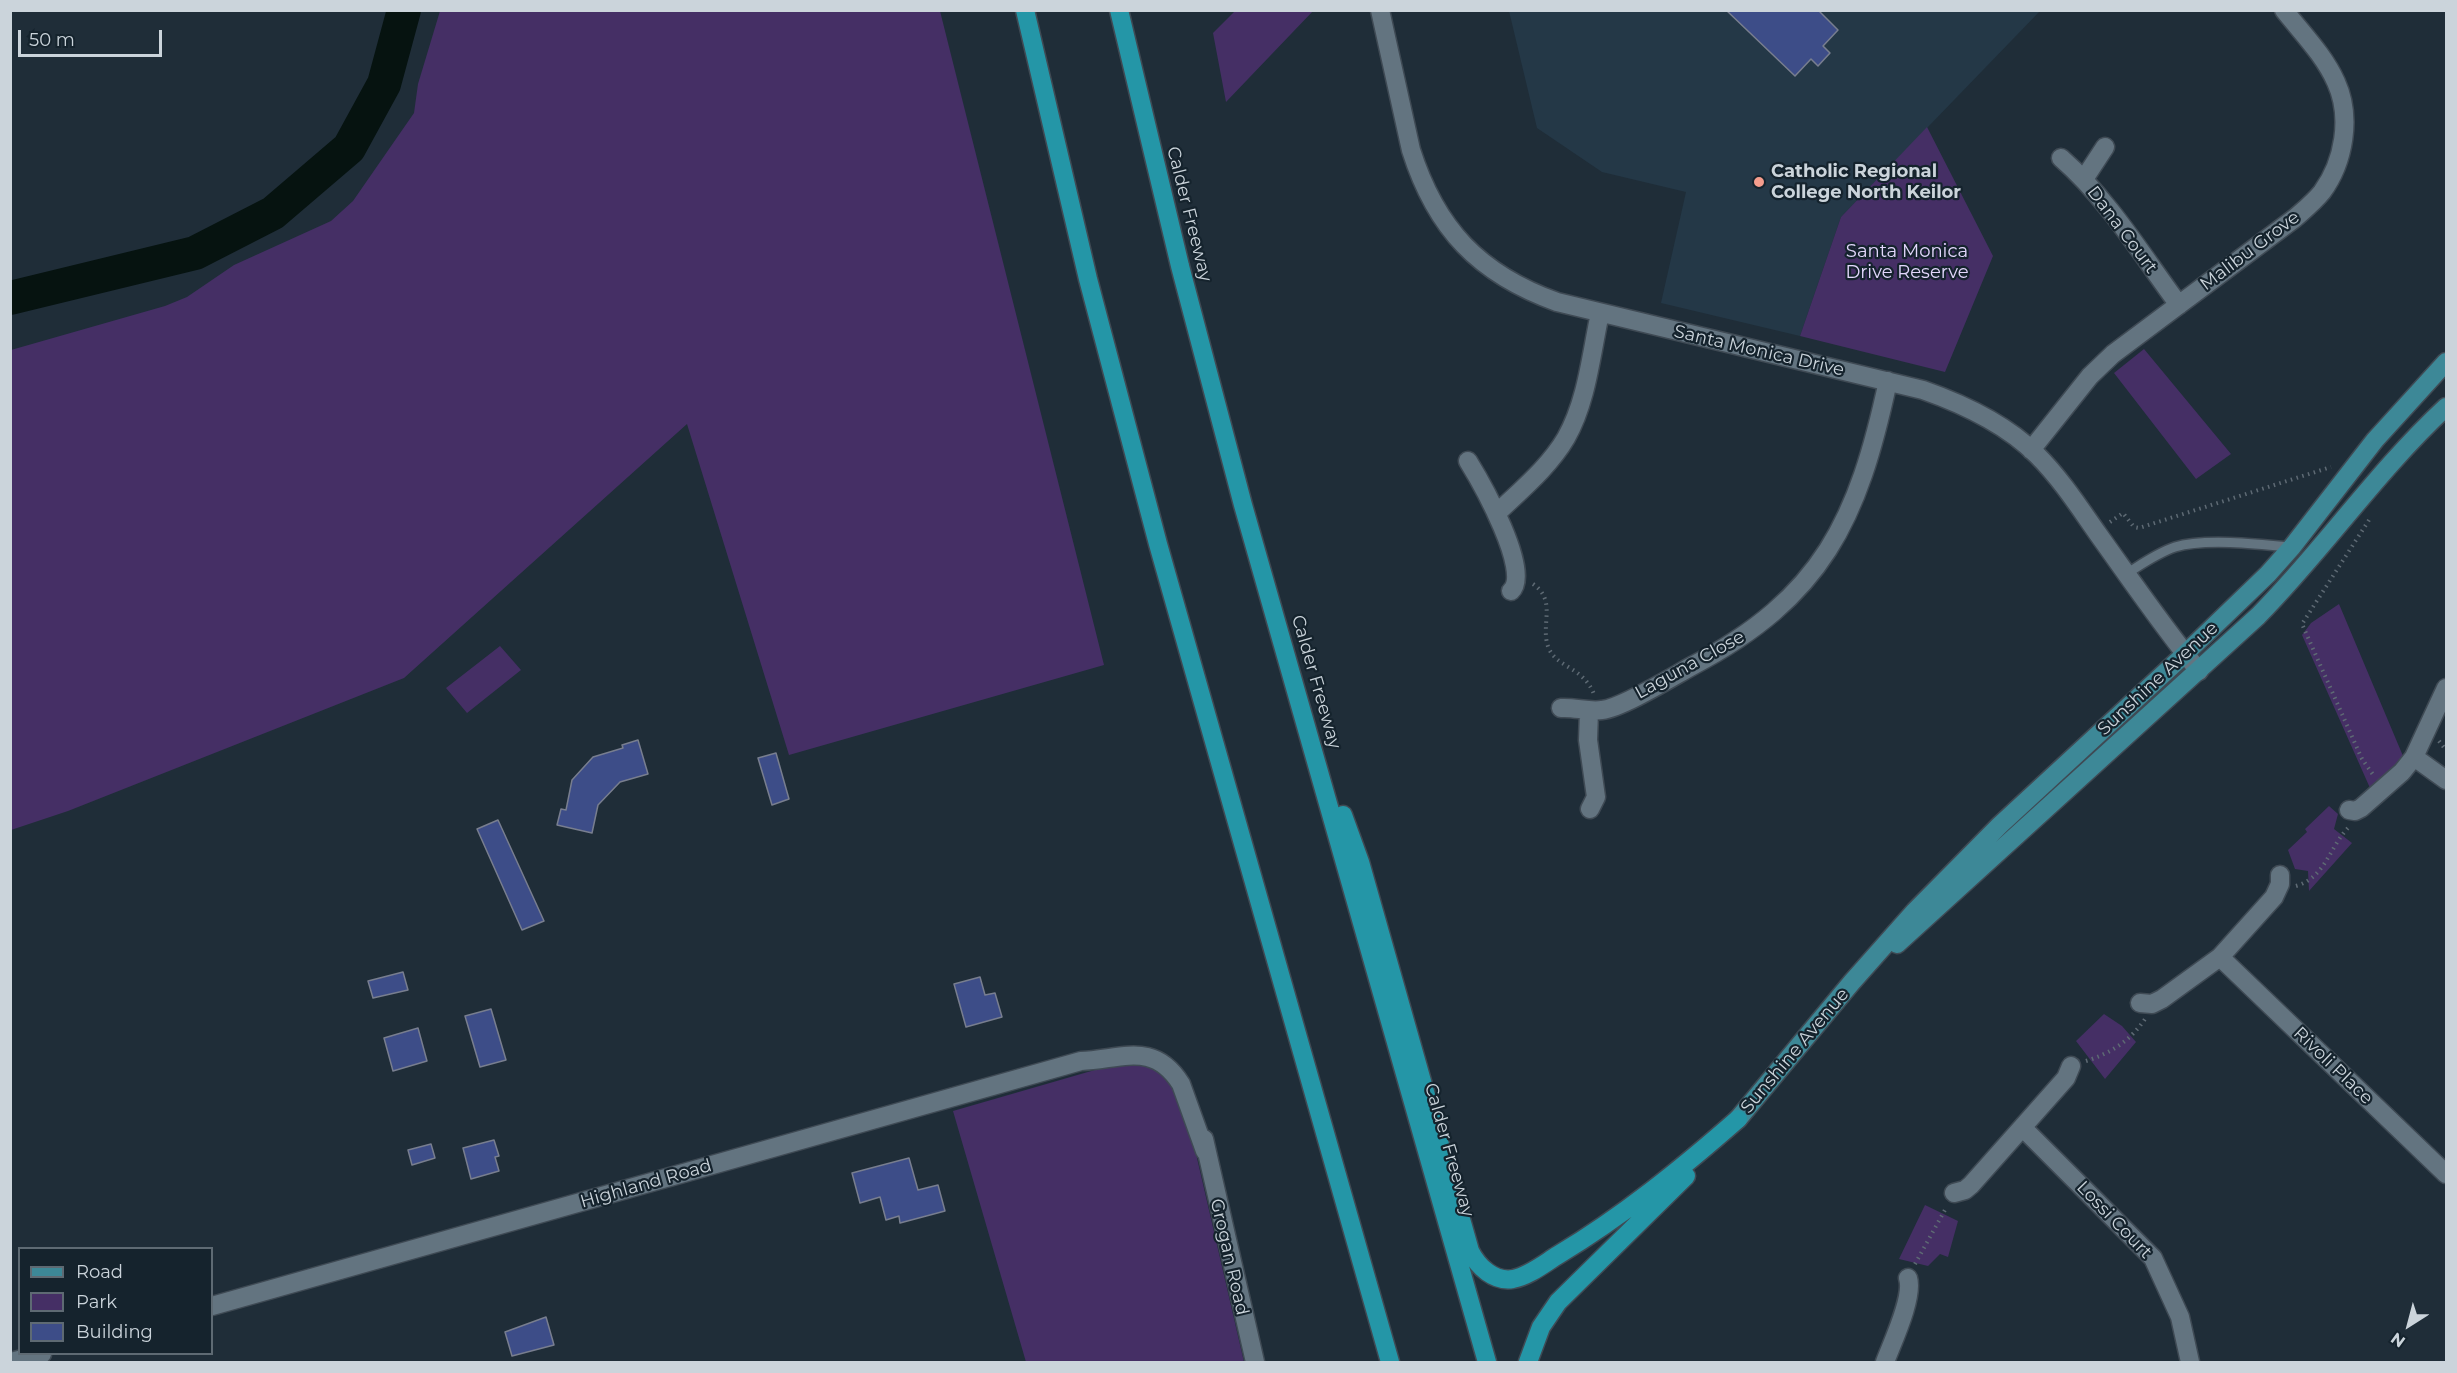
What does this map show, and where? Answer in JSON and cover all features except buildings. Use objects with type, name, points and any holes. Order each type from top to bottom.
[{"type":"highway","points":[[1025,10],[1086,268],[1140,477],[1390,1362]]},
{"type":"highway","name":"Calder Freeway","points":[[1119,10],[1180,266],[1243,506],[1487,1362]]},
{"type":"highway","points":[[1322,777],[1343,815],[1358,854],[1470,1251],[1486,1272],[1500,1278],[1513,1279],[1555,1257],[1627,1211],[1738,1119]]},
{"type":"highway","points":[[1528,1362],[1541,1327],[1558,1302],[1670,1192],[1738,1119]]},
{"type":"main road","name":"Sunshine Avenue","points":[[1738,1119],[1852,982],[1915,911],[2000,825],[2252,590],[2292,547],[2376,440],[2446,362]]},
{"type":"main road","name":"Sunshine Avenue","points":[[1852,982],[1925,921],[2199,671],[2284,589],[2387,468],[2446,407]]},
{"type":"street","name":"Santa Monica Drive","points":[[1380,10],[1418,172],[1442,218],[1478,259],[1514,284],[1557,302],[1888,381],[1952,400],[1998,426],[2031,450],[2059,480],[2199,671]]},
{"type":"street","name":"Malibu Grove","points":[[2031,450],[2090,376],[2113,354],[2309,206],[2320,194],[2336,167],[2345,122],[2340,92],[2328,68],[2284,10]]},
{"type":"street","points":[[2084,179],[2105,147]]},
{"type":"street","name":"Dana Court","points":[[2061,158],[2084,179],[2180,305]]},
{"type":"street","points":[[1497,513],[1546,464],[1571,428],[1583,392],[1600,314]]},
{"type":"street","name":"Laguna Close","points":[[1561,708],[1589,711],[1613,707],[1726,648],[1750,632],[1792,595],[1833,544],[1848,516],[1870,458],[1888,381]]},
{"type":"street","points":[[1468,461],[1497,513],[1517,572],[1514,586]]},
{"type":"street","points":[[2354,810],[2384,788],[2414,757],[2446,688]]},
{"type":"street","points":[[1589,711],[1588,740],[1596,797],[1590,809]]},
{"type":"street","points":[[2414,757],[2446,780]]},
{"type":"street","points":[[2146,1003],[2199,974],[2220,957],[2274,897],[2280,880]]},
{"type":"street","name":"Rivoli Place","points":[[2220,957],[2446,1174]]},
{"type":"street","name":"Highland Road","points":[[213,1306],[1081,1061],[1099,1052],[1134,1044],[1151,1047],[1163,1058]]},
{"type":"street","name":"Grogan Road","points":[[1163,1058],[1183,1068],[1194,1088],[1200,1111],[1205,1151],[1255,1362]]},
{"type":"street","points":[[1954,1193],[1965,1190],[1971,1185],[2066,1078],[2072,1066]]},
{"type":"street","name":"Lossi Court","points":[[2023,1128],[2153,1258],[2180,1317],[2190,1362]]},
{"type":"street","points":[[1884,1362],[1907,1297],[1908,1278]]},
{"type":"street","points":[[11,1362],[35,1355]]},
{"type":"lane","points":[[2126,574],[2155,556],[2176,547],[2195,543],[2292,547]]},
{"type":"path","points":[[2097,532],[2123,513],[2134,527],[2139,528],[2339,465]]},
{"type":"path","points":[[2374,513],[2302,624],[2362,759],[2384,788]]},
{"type":"path","points":[[1514,586],[1531,583],[1545,598],[1548,608],[1545,632],[1548,647],[1555,658],[1578,672],[1592,690],[1594,698],[1589,711]]},
{"type":"path","points":[[2280,880],[2294,886],[2313,878],[2326,863],[2340,836],[2359,818],[2354,810]]},
{"type":"path","points":[[2072,1066],[2109,1053],[2129,1039],[2145,1019],[2146,1003]]},
{"type":"path","points":[[1908,1278],[1954,1193]]},
{"type":"shaded area","name":"Catholic Regional College North Keilor","points":[[1509,11],[2040,11],[1841,217],[1800,336],[1661,303],[1686,192],[1602,172],[1537,128]]},
{"type":"green space","points":[[440,11],[940,11],[1104,665],[789,755],[687,424],[404,678],[68,811],[11,830],[11,350],[165,306],[187,297],[234,265],[331,221],[353,201],[414,113],[418,84]]},
{"type":"green space","points":[[1235,11],[1313,11],[1226,102],[1213,33]]},
{"type":"green space","name":"Santa Monica Drive Reserve","points":[[1927,127],[1993,256],[1945,372],[1800,336],[1841,217]]},
{"type":"green space","points":[[2144,349],[2231,454],[2196,479],[2114,373]]},
{"type":"green space","points":[[2339,604],[2403,756],[2391,771],[2370,788],[2302,635],[2311,623]]},
{"type":"green space","points":[[500,646],[521,670],[467,713],[446,688]]},
{"type":"green space","points":[[2329,806],[2338,814],[2334,829],[2352,843],[2309,891],[2308,871],[2295,869],[2288,850],[2307,832],[2305,829]]},
{"type":"green space","points":[[2104,1014],[2122,1026],[2136,1042],[2105,1079],[2076,1041]]},
{"type":"green space","points":[[1146,1060],[1174,1083],[1194,1145],[1244,1362],[1026,1362],[953,1111],[1112,1065]]},
{"type":"green space","points":[[1925,1205],[1958,1221],[1948,1257],[1940,1254],[1928,1266],[1899,1259]]},
{"type":"waterway","points":[[10,298],[195,253],[273,213],[349,148],[384,84],[404,10]]},
{"type":"place","name":"Catholic Regional College North Keilor","points":[[1759,182]]}]
